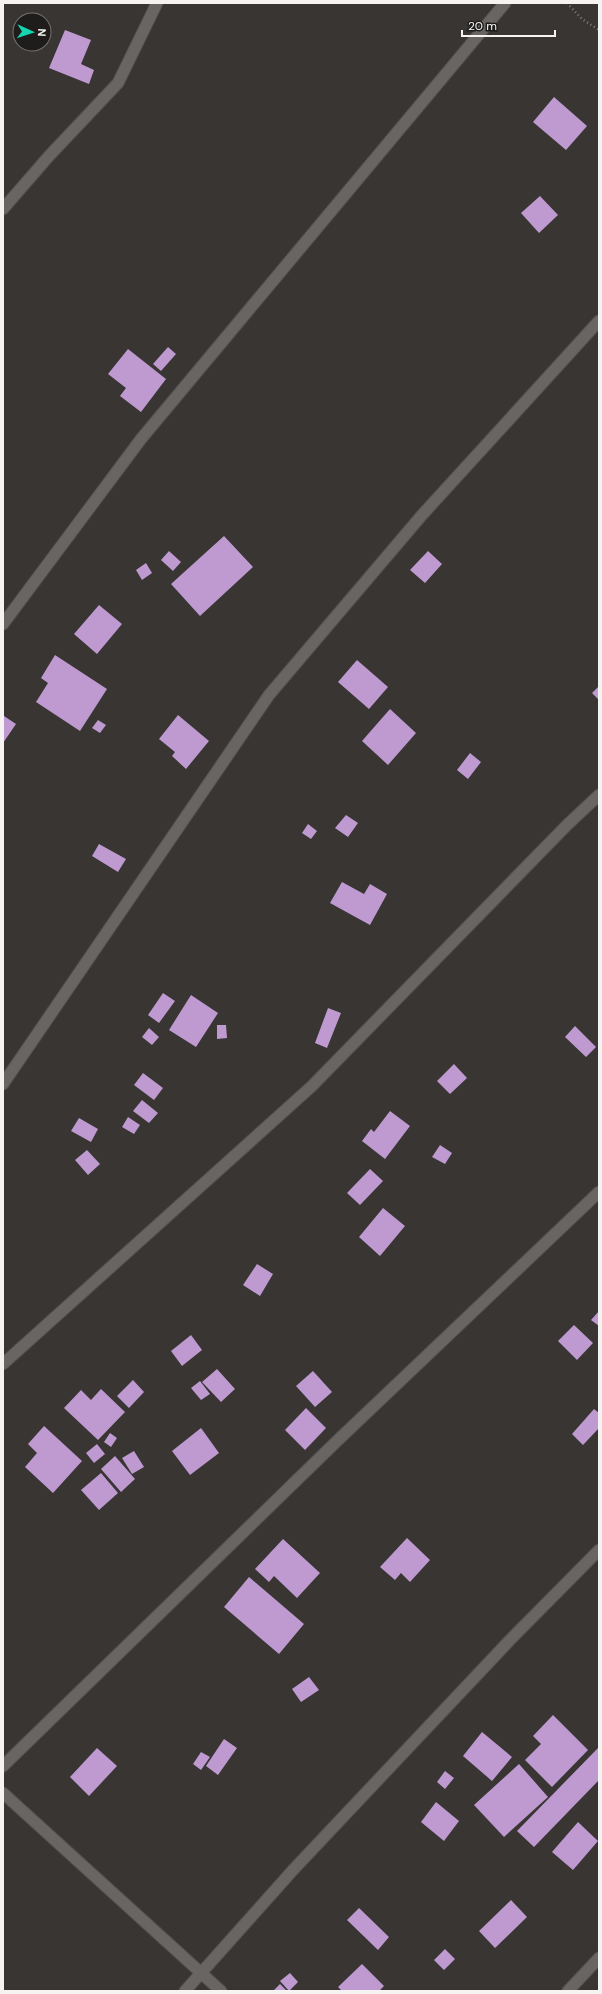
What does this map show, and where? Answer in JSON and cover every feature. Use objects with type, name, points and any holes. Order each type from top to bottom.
[{"type":"street","points":[[3,209],[49,156],[118,84],[157,3]]},
{"type":"street","points":[[3,624],[141,439],[505,3]]},
{"type":"street","points":[[3,1084],[269,695],[422,515],[599,321]]},
{"type":"street","points":[[3,1364],[312,1086],[567,825],[599,795]]},
{"type":"street","points":[[3,1766],[337,1441],[599,1192]]},
{"type":"street","points":[[185,1991],[202,1974],[293,1870],[504,1646],[599,1550]]},
{"type":"street","points":[[3,1793],[221,1991]]},
{"type":"street","points":[[568,1991],[599,1958]]},
{"type":"path","points":[[567,3],[582,19],[599,30]]},
{"type":"building","points":[[65,30],[91,40],[81,64],[94,70],[89,84],[49,68]]},
{"type":"building","points":[[554,97],[587,126],[566,150],[533,122]]},
{"type":"building","points":[[540,196],[558,215],[539,233],[521,213]]},
{"type":"building","points":[[168,347],[176,354],[161,371],[153,364]]},
{"type":"building","points":[[128,349],[166,379],[141,412],[120,396],[126,388],[108,374]]},
{"type":"building","points":[[224,536],[253,567],[200,616],[171,584]]},
{"type":"building","points":[[169,551],[181,562],[173,571],[161,560]]},
{"type":"building","points":[[428,551],[442,564],[425,583],[410,570]]},
{"type":"building","points":[[146,563],[152,573],[142,580],[136,570]]},
{"type":"building","points":[[99,605],[122,624],[97,654],[74,634]]},
{"type":"building","points":[[55,655],[107,689],[80,731],[36,702],[48,683],[41,678]]},
{"type":"building","points":[[357,660],[388,687],[369,709],[338,682]]},
{"type":"building","points":[[599,686],[599,700],[592,693]]},
{"type":"building","points":[[390,709],[416,733],[388,765],[362,741]]},
{"type":"building","points":[[178,715],[209,741],[186,769],[172,756],[175,752],[159,739]]},
{"type":"building","points":[[4,716],[16,724],[3,743],[3,719]]},
{"type":"building","points":[[98,720],[106,725],[100,733],[92,728]]},
{"type":"building","points":[[470,753],[481,762],[468,779],[457,770]]},
{"type":"building","points":[[346,815],[358,823],[348,837],[335,828]]},
{"type":"building","points":[[308,824],[317,831],[311,839],[302,833]]},
{"type":"building","points":[[99,844],[126,859],[118,872],[92,856]]},
{"type":"building","points":[[342,882],[364,894],[370,884],[387,894],[370,925],[330,903]]},
{"type":"building","points":[[163,993],[175,1001],[159,1023],[148,1015]]},
{"type":"building","points":[[191,995],[218,1013],[196,1047],[169,1030]]},
{"type":"building","points":[[328,1008],[341,1013],[327,1048],[315,1043]]},
{"type":"building","points":[[217,1025],[226,1025],[227,1038],[217,1039]]},
{"type":"building","points":[[575,1026],[596,1047],[586,1057],[565,1037]]},
{"type":"building","points":[[149,1028],[159,1037],[152,1045],[142,1037]]},
{"type":"building","points":[[454,1064],[467,1078],[450,1094],[437,1081]]},
{"type":"building","points":[[143,1073],[163,1088],[154,1100],[134,1085]]},
{"type":"building","points":[[142,1100],[158,1113],[149,1123],[133,1111]]},
{"type":"building","points":[[390,1111],[410,1126],[385,1159],[362,1141],[371,1129],[374,1132]]},
{"type":"building","points":[[128,1117],[140,1125],[134,1134],[122,1127]]},
{"type":"building","points":[[79,1118],[98,1129],[91,1142],[71,1131]]},
{"type":"building","points":[[440,1145],[452,1153],[445,1164],[432,1157]]},
{"type":"building","points":[[87,1150],[100,1164],[88,1175],[75,1160]]},
{"type":"building","points":[[370,1169],[383,1181],[360,1205],[347,1193]]},
{"type":"building","points":[[383,1208],[405,1226],[380,1256],[359,1237]]},
{"type":"building","points":[[257,1264],[273,1274],[260,1296],[243,1285]]},
{"type":"building","points":[[599,1311],[599,1326],[591,1320]]},
{"type":"building","points":[[574,1325],[593,1343],[577,1360],[558,1341]]},
{"type":"building","points":[[191,1335],[202,1350],[182,1366],[171,1351]]},
{"type":"building","points":[[217,1369],[235,1389],[221,1402],[202,1382]]},
{"type":"building","points":[[313,1371],[332,1392],[315,1407],[296,1386]]},
{"type":"building","points":[[133,1380],[144,1392],[129,1408],[117,1396]]},
{"type":"building","points":[[200,1381],[210,1394],[201,1400],[191,1388]]},
{"type":"building","points":[[101,1389],[125,1412],[98,1440],[64,1408],[81,1390],[91,1400]]},
{"type":"building","points":[[306,1408],[326,1428],[305,1450],[285,1430]]},
{"type":"building","points":[[594,1409],[599,1413],[599,1428],[583,1445],[572,1434]]},
{"type":"building","points":[[44,1426],[82,1461],[53,1493],[25,1467],[37,1453],[28,1444]]},
{"type":"building","points":[[201,1428],[219,1453],[190,1475],[172,1451]]},
{"type":"building","points":[[110,1433],[117,1438],[111,1447],[104,1442]]},
{"type":"building","points":[[97,1444],[105,1454],[94,1463],[86,1453]]},
{"type":"building","points":[[134,1451],[144,1467],[132,1474],[122,1458]]},
{"type":"building","points":[[115,1456],[135,1479],[121,1492],[101,1469]]},
{"type":"building","points":[[101,1473],[118,1493],[99,1510],[81,1490]]},
{"type":"building","points":[[407,1538],[430,1560],[410,1582],[401,1573],[395,1580],[380,1567]]},
{"type":"building","points":[[283,1539],[320,1573],[297,1598],[274,1576],[269,1582],[255,1569]]},
{"type":"building","points":[[249,1577],[304,1624],[279,1654],[224,1607]]},
{"type":"building","points":[[309,1677],[319,1690],[301,1702],[292,1689]]},
{"type":"building","points":[[553,1715],[588,1750],[552,1787],[525,1760],[541,1744],[533,1736]]},
{"type":"building","points":[[482,1732],[512,1757],[492,1781],[463,1756]]},
{"type":"building","points":[[224,1739],[237,1748],[218,1775],[206,1766]]},
{"type":"building","points":[[97,1748],[117,1766],[89,1796],[70,1777]]},
{"type":"building","points":[[598,1748],[599,1780],[534,1847],[517,1831]]},
{"type":"building","points":[[201,1752],[210,1757],[201,1770],[193,1764]]},
{"type":"building","points":[[519,1764],[548,1797],[504,1837],[474,1805]]},
{"type":"building","points":[[445,1771],[454,1778],[445,1789],[437,1782]]},
{"type":"building","points":[[436,1802],[459,1821],[444,1841],[421,1822]]},
{"type":"building","points":[[578,1822],[598,1841],[573,1870],[552,1852]]},
{"type":"building","points":[[511,1900],[527,1917],[495,1948],[479,1931]]},
{"type":"building","points":[[359,1908],[389,1937],[378,1950],[347,1920]]},
{"type":"building","points":[[445,1949],[455,1959],[444,1970],[434,1960]]},
{"type":"building","points":[[362,1964],[384,1986],[379,1991],[342,1991],[338,1987]]},
{"type":"building","points":[[290,1973],[298,1982],[289,1991],[280,1981]]},
{"type":"building","points":[[280,1984],[287,1991],[273,1991]]}]
